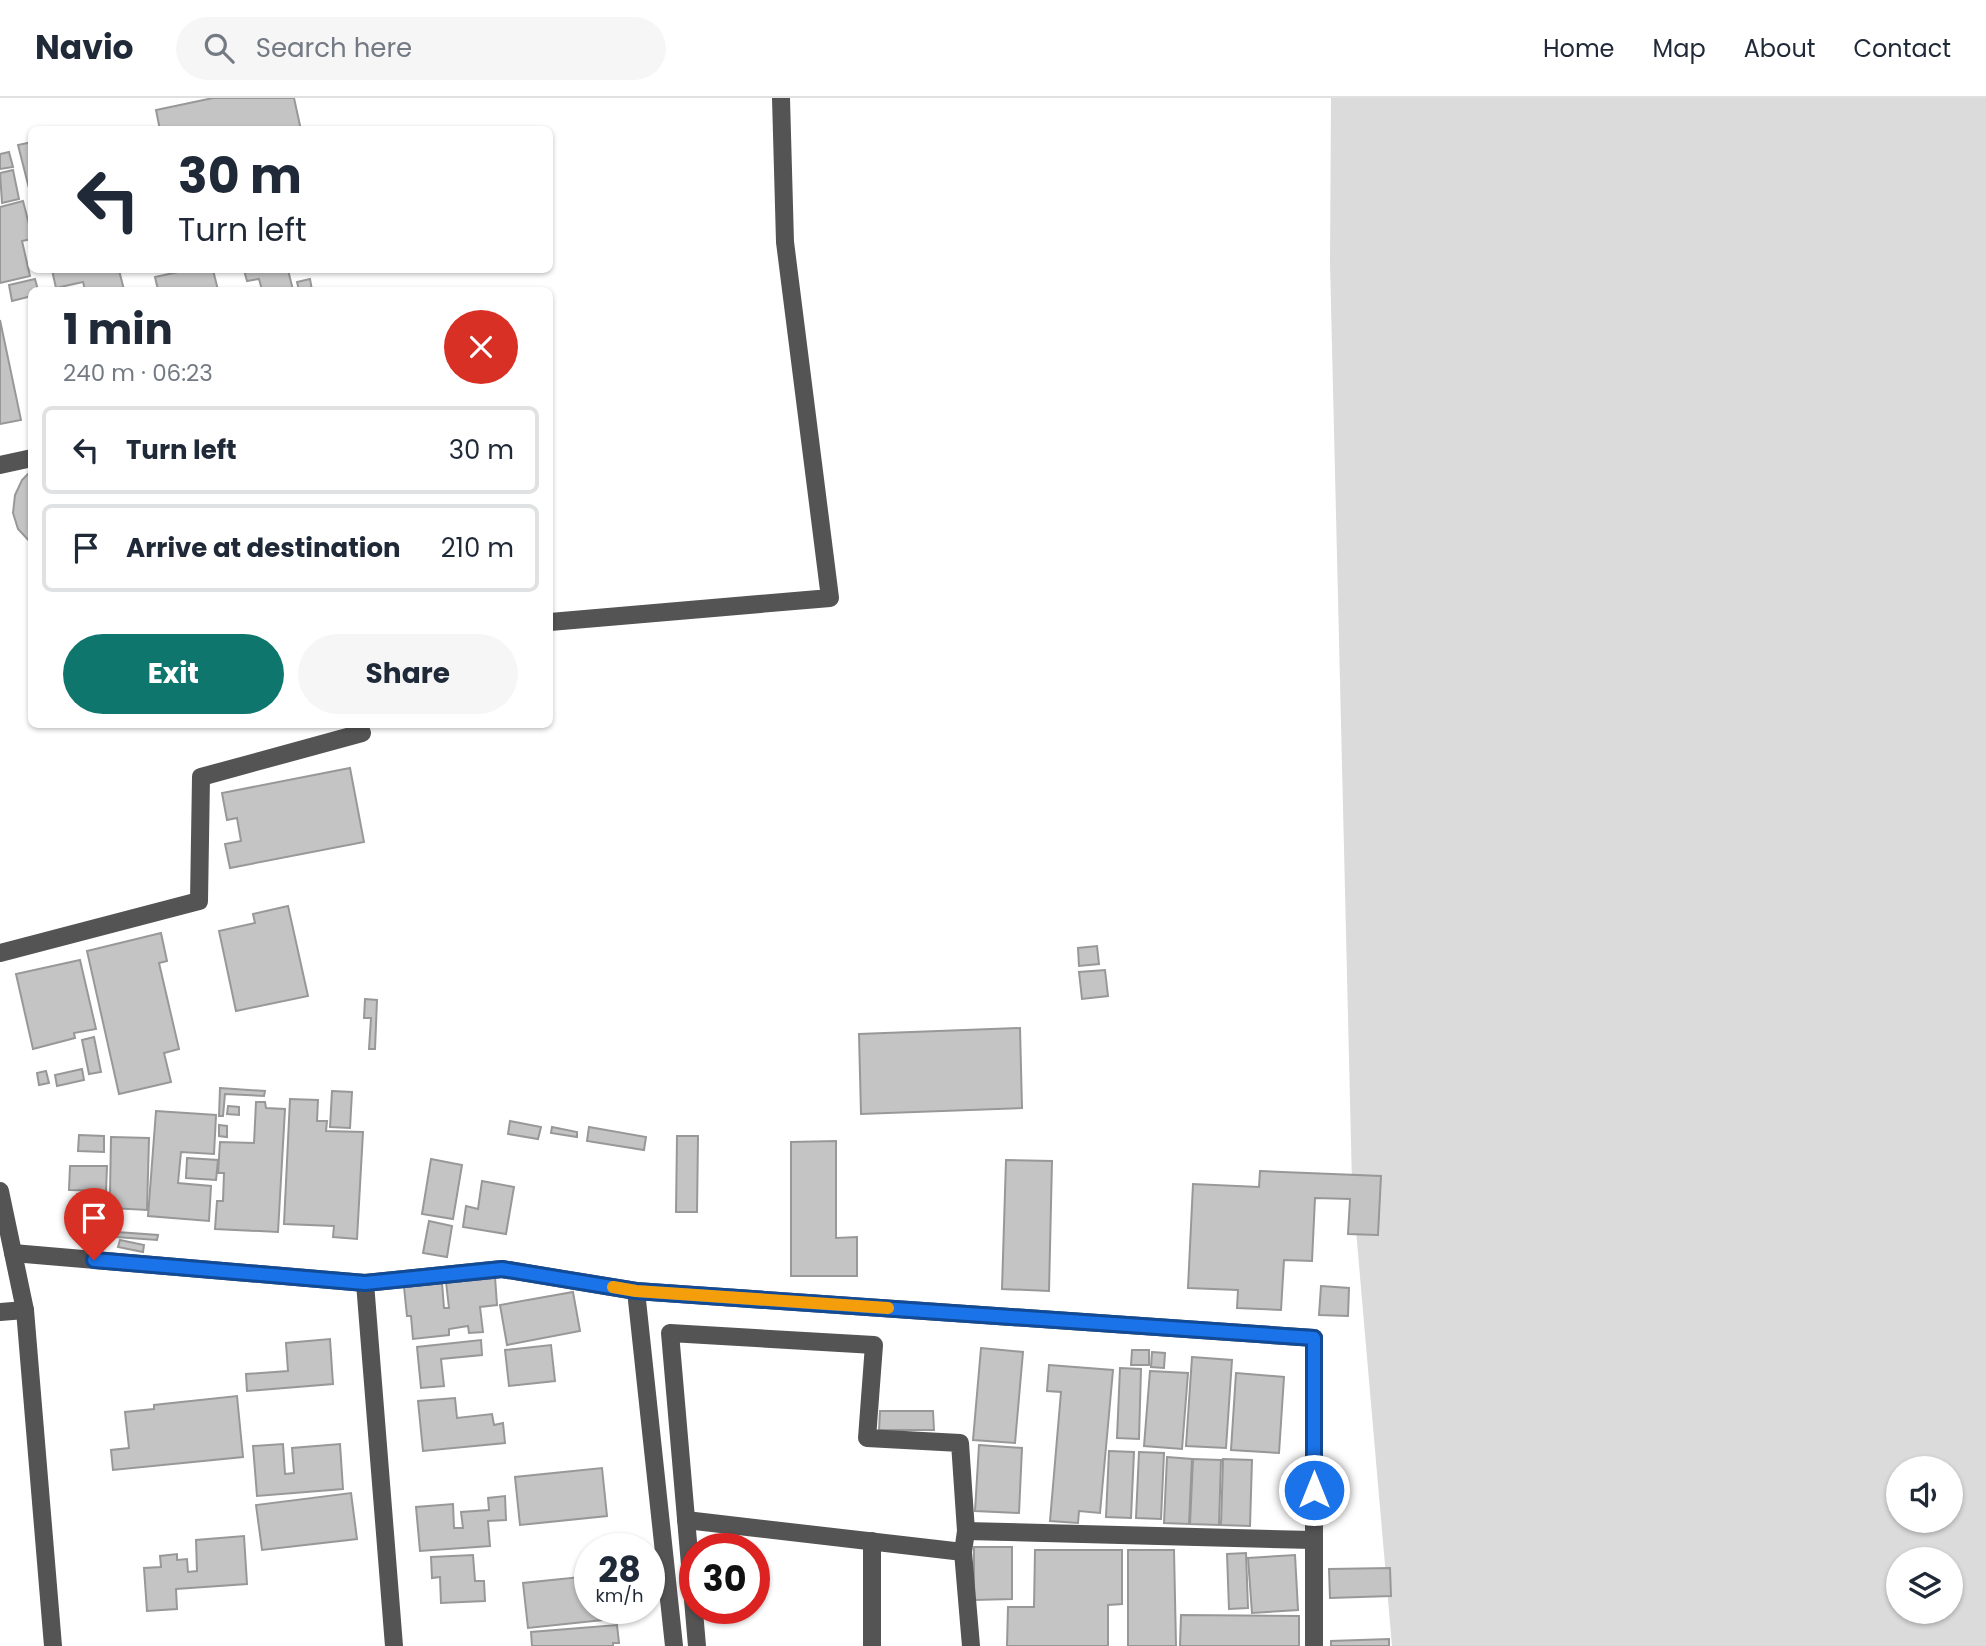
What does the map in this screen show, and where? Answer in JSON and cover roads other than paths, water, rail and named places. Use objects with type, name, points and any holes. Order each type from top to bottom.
[{"type":"street","points":[[553,622],[830,598],[785,242],[781,98]]},
{"type":"street","points":[[0,465],[28,459]]},
{"type":"street","points":[[0,953],[199,901],[201,777],[362,733]]},
{"type":"street","points":[[0,1191],[25,1310],[53,1646]]},
{"type":"street","points":[[13,1254],[365,1283],[502,1269],[636,1291],[1314,1338],[1314,1646]]},
{"type":"street","points":[[365,1283],[394,1646]]},
{"type":"street","points":[[636,1291],[674,1646]]},
{"type":"street","points":[[0,1312],[25,1310]]},
{"type":"street","points":[[697,1646],[670,1332],[874,1345],[867,1438],[960,1443],[966,1531],[963,1552],[971,1646]]},
{"type":"street","points":[[686,1520],[963,1552]]},
{"type":"street","points":[[966,1531],[1313,1541]]},
{"type":"street","points":[[872,1541],[872,1646]]}]
